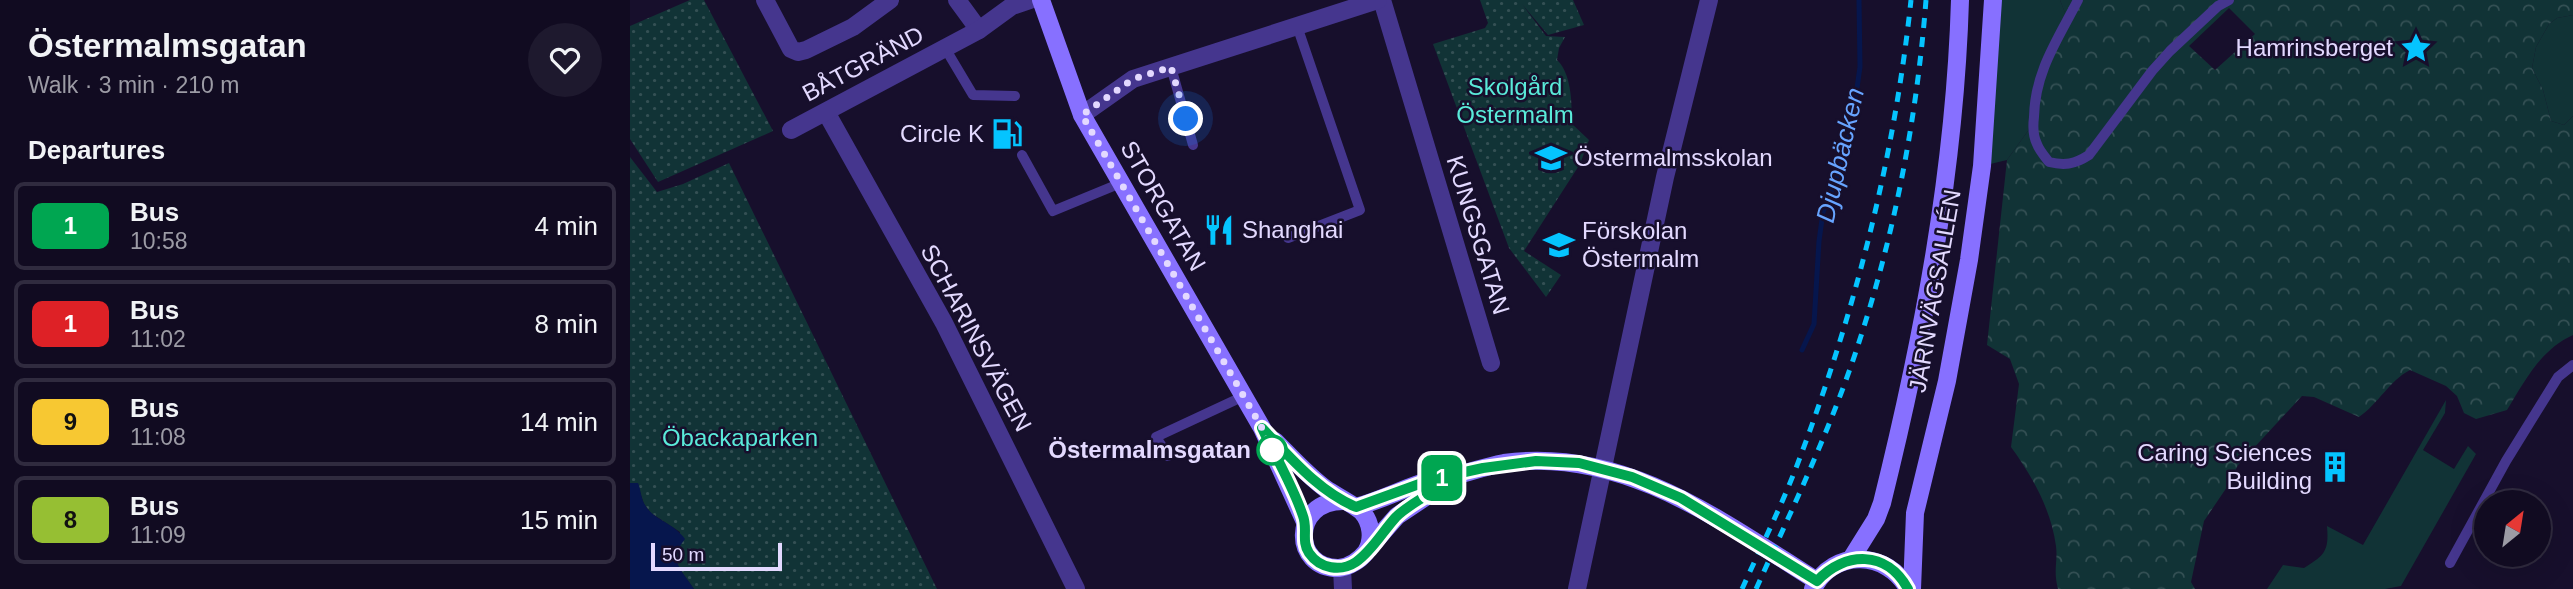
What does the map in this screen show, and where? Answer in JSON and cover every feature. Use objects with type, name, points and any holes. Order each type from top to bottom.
[{"type":"street","points":[[765,0],[791,49],[798,52],[853,27],[868,6],[890,0]]},
{"type":"street","points":[[957,0],[979,30]]},
{"type":"street","name":"BÅTGRÄND","points":[[791,130],[979,30],[1012,6],[1030,0]]},
{"type":"street","name":"STORGATAN","points":[[1041,0],[1082,115],[1262,428],[1305,522],[1304,538],[1310,554],[1327,567],[1342,568]]},
{"type":"street","points":[[1082,115],[1133,79],[1380,0]]},
{"type":"street","name":"KUNGSGATAN","points":[[1380,0],[1491,363]]},
{"type":"street","points":[[1577,589],[1665,177],[1709,0]]},
{"type":"street","name":"JÄRNVÄGSALLÉN","points":[[1851,559],[1876,519],[1882,503],[1913,373],[1948,160],[1960,0]]},
{"type":"street","name":"JÄRNVÄGSALLÉN","points":[[1910,589],[1915,513],[1947,381],[1969,260],[1982,166],[1993,0]]},
{"type":"street","points":[[1991,44],[2001,0]]},
{"type":"street","name":"SCHARINSVÄGEN","points":[[826,112],[944,323],[1076,589]]},
{"type":"street","name":"STORGATAN","points":[[1262,428],[1318,483],[1357,504],[1371,532],[1366,552]]},
{"type":"street","points":[[1305,522],[1318,507],[1331,501],[1357,504],[1433,479],[1505,463],[1579,463],[1619,473],[1681,498],[1815,585],[1827,570],[1851,559],[1877,561],[1891,567],[1910,589]]},
{"type":"street","points":[[1343,589],[1342,568],[1357,561],[1408,508],[1456,475]]},
{"type":"lane","points":[[2078,0],[2049,52],[2034,98],[2036,143],[2049,162],[2060,165],[2075,164],[2089,155],[2170,51],[2218,6],[2229,0]]},
{"type":"lane","points":[[1288,238],[1360,210],[1297,26]]},
{"type":"lane","points":[[945,48],[973,95],[1015,96]]},
{"type":"lane","points":[[1171,67],[1193,145]]},
{"type":"lane","points":[[1022,155],[1053,212],[1121,183]]},
{"type":"lane","points":[[2450,563],[2506,461],[2558,377],[2573,365]]},
{"type":"lane","points":[[1168,456],[1156,437],[1244,396]]},
{"type":"green space","points":[[690,0],[704,0],[773,131],[658,182],[630,139],[630,26]]},
{"type":"green space","name":"Skolgård Östermalm","points":[[1480,0],[1573,0],[1584,25],[1548,35],[1522,4],[1546,36],[1565,37],[1557,60],[1562,65],[1568,81],[1571,123],[1589,140],[1580,164],[1524,251],[1561,275],[1546,297],[1509,248],[1433,44],[1485,28],[1488,23]]},
{"type":"green space","points":[[1991,0],[2060,0],[2068,20],[2033,124],[2007,160],[1982,166]]},
{"type":"green space","name":"Hamrinsberget","points":[[2060,0],[2573,0],[2573,15],[2557,18],[2549,24],[2536,47],[2532,68],[2543,90],[2551,121],[2564,125],[2573,116],[2573,335],[2561,341],[2542,358],[2507,410],[2476,419],[2464,413],[2457,396],[2446,386],[2410,370],[2396,380],[2359,417],[2314,397],[2302,396],[2238,465],[2204,521],[2191,582],[2195,589],[2058,589],[2056,546],[2050,519],[2033,481],[2011,447],[2019,384],[2010,359],[1987,345],[2007,160],[2033,124],[2034,98],[2068,21]],"holes":[[[2229,8],[2255,34],[2215,70],[2189,46]]]},
{"type":"green space","points":[[2573,15],[2573,116],[2564,125],[2551,121],[2543,90],[2532,68],[2536,47],[2549,24],[2557,18]]},
{"type":"green space","name":"Öbackaparken","points":[[630,157],[657,192],[683,184],[729,163],[937,589],[694,589],[676,564],[680,532],[651,513],[644,504],[637,483],[630,483]]},
{"type":"green space","points":[[2446,400],[2445,413],[2423,450],[2454,469],[2468,446],[2476,454],[2401,586],[2385,589],[2267,589],[2283,565],[2304,568],[2321,556],[2326,547],[2327,526],[2363,545]]},
{"type":"shaded area","points":[[630,483],[638,483],[648,510],[685,539],[677,553],[678,565],[694,589],[630,589]]},
{"type":"waterway","name":"Djupbäcken","points":[[1802,350],[1814,324],[1823,212],[1850,133],[1854,109],[1860,67],[1859,0]]},
{"type":"railway","points":[[1742,589],[1796,468],[1853,296],[1869,237],[1894,120],[1911,0]]},
{"type":"railway","points":[[1756,589],[1825,434],[1873,297],[1911,129],[1926,0]]},
{"type":"bus line","name":"1","points":[[1441,487],[1397,516],[1357,561],[1342,568],[1327,567],[1318,562],[1306,547],[1305,522],[1300,507],[1262,428],[1318,483],[1343,502],[1356,507],[1433,479],[1505,463],[1579,463],[1632,477],[1681,498],[1817,581],[1827,570],[1839,563],[1865,558],[1891,567],[1903,579],[1908,589]]},
{"type":"place","name":"Hamrinsberget","points":[[2416,48]]},
{"type":"place","name":"Circle K","points":[[1007,134]]},
{"type":"place","name":"Östermalmsskolan","points":[[1551,158]]},
{"type":"place","name":"Shanghai","points":[[1219,230]]},
{"type":"place","name":"Förskolan Östermalm","points":[[1559,245]]},
{"type":"place","name":"Östermalmsgatan","points":[[1272,450]]},
{"type":"place","name":"Caring Sciences Building","points":[[2335,467]]},
{"type":"route","points":[[1186,119],[1171,67],[1133,79],[1082,115],[1262,428],[1272,450]]}]
